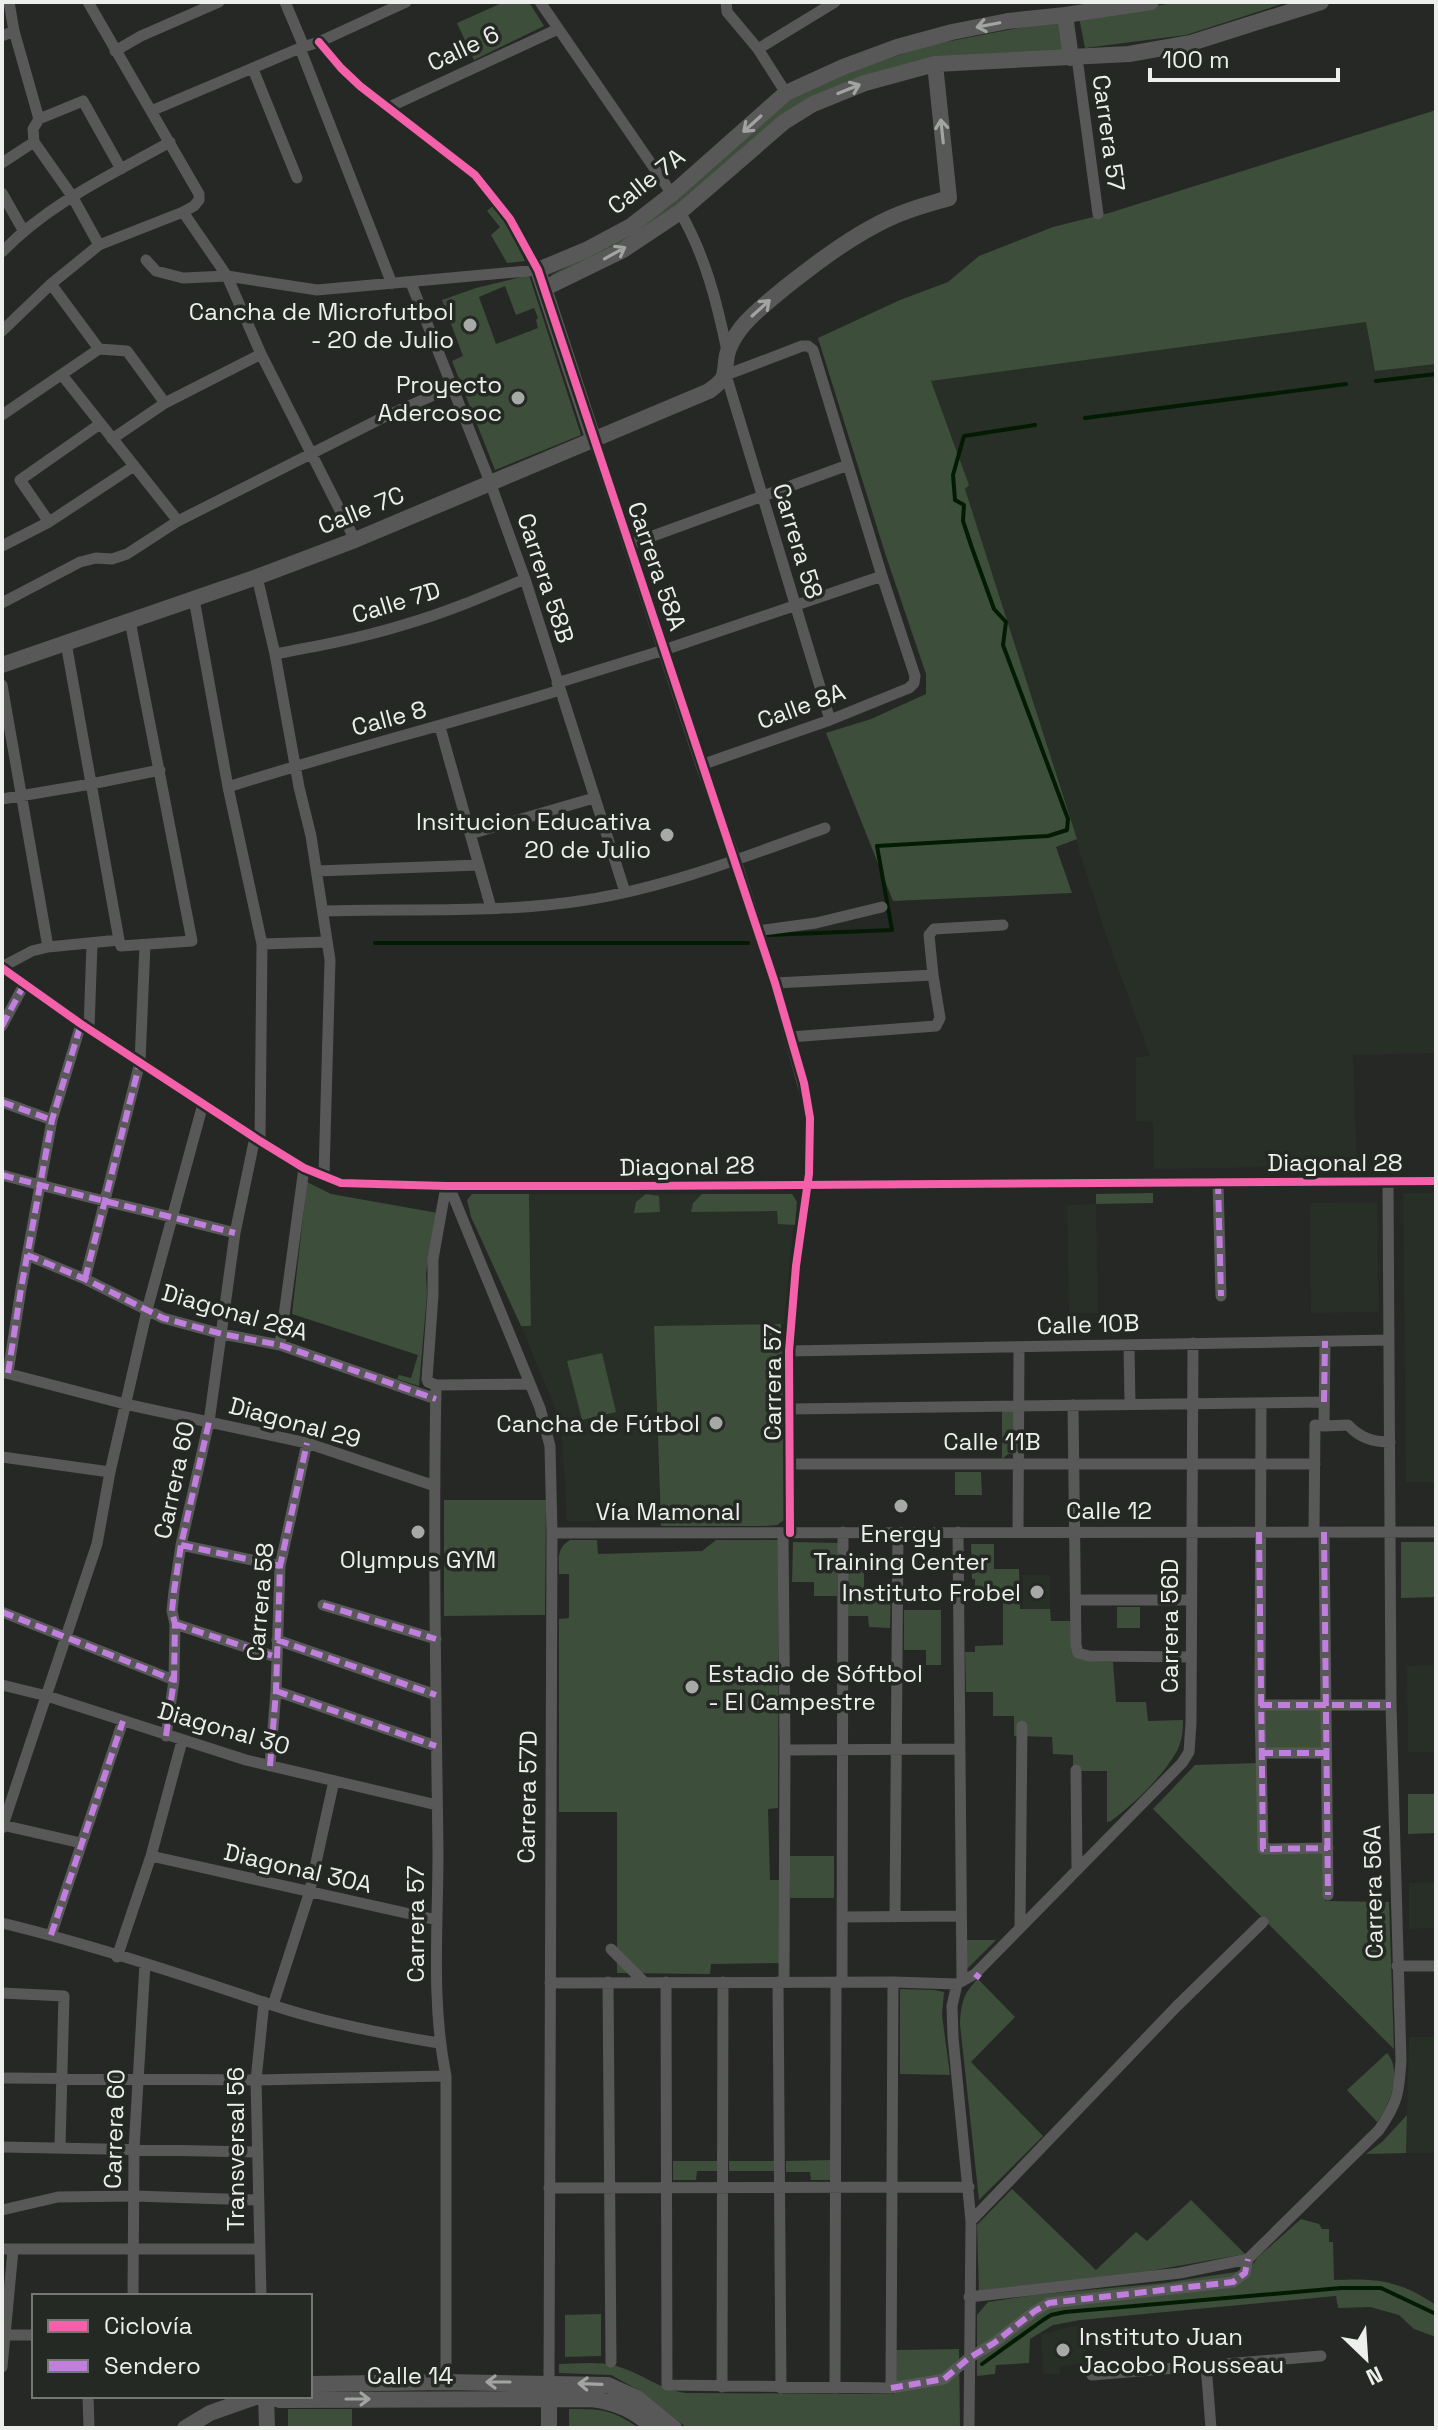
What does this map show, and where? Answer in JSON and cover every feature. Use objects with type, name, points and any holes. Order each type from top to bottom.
[{"type":"street","points":[[9,2],[39,119]]},
{"type":"street","points":[[2,331],[51,284],[99,245],[183,212],[199,200],[199,194],[170,142],[88,2]]},
{"type":"street","points":[[115,51],[141,36],[219,2]]},
{"type":"street","points":[[285,2],[392,284]]},
{"type":"street","points":[[151,111],[319,42],[406,2]]},
{"type":"street","points":[[540,2],[672,194]]},
{"type":"street","points":[[726,2],[727,12],[758,49],[786,93]]},
{"type":"street","points":[[758,49],[835,2]]},
{"type":"street","name":"Calle 7A","points":[[146,260],[156,271],[183,278],[227,276],[317,290],[538,270],[586,250],[631,226],[672,194],[786,93],[843,67],[897,47],[952,32],[1064,9],[1151,2]]},
{"type":"street","name":"Calle 7A","points":[[545,288],[623,250],[680,212],[784,122],[813,104],[865,83],[935,64],[1129,54],[1191,43],[1321,2]]},
{"type":"street","points":[[1064,9],[1074,58]]},
{"type":"street","name":"Calle 6","points":[[387,108],[558,29]]},
{"type":"street","points":[[2,36],[14,31]]},
{"type":"street","name":"Carrera 58A","points":[[319,42],[341,68],[387,108],[475,175],[510,219],[538,270],[775,983],[804,1083],[810,1118],[807,1184]]},
{"type":"street","name":"Carrera 57","points":[[1074,58],[1098,214]]},
{"type":"street","points":[[727,353],[752,316],[840,246],[889,218],[949,198],[935,64]]},
{"type":"street","points":[[253,69],[297,178]]},
{"type":"street","points":[[99,245],[72,196],[34,142],[33,129],[39,119],[83,101],[121,169]]},
{"type":"street","points":[[2,163],[34,142]]},
{"type":"street","points":[[2,252],[23,230],[72,196],[170,142]]},
{"type":"street","points":[[2,193],[23,230]]},
{"type":"street","points":[[183,212],[227,276],[261,354],[355,540]]},
{"type":"street","points":[[680,212],[694,236],[719,311],[727,353],[726,375]]},
{"type":"street","name":"Carrera 58B","points":[[411,283],[525,579],[625,892]]},
{"type":"street","points":[[51,284],[99,349]]},
{"type":"street","name":"Calle 7C","points":[[2,665],[355,540],[709,391],[726,375],[802,346],[813,350],[848,465]]},
{"type":"street","points":[[2,415],[99,349],[127,351],[165,403]]},
{"type":"street","points":[[112,439],[165,403],[261,354]]},
{"type":"street","points":[[62,375],[178,521]]},
{"type":"street","name":"Carrera 58","points":[[726,375],[830,720]]},
{"type":"street","points":[[2,603],[80,562],[96,558],[112,559],[127,554],[178,521],[384,417],[452,387]]},
{"type":"street","points":[[49,522],[20,480],[100,424]]},
{"type":"street","points":[[628,545],[848,465],[882,576]]},
{"type":"street","points":[[2,546],[49,522],[134,466]]},
{"type":"street","name":"Calle 8","points":[[228,787],[440,727],[882,576]]},
{"type":"street","name":"Calle 8A","points":[[701,765],[830,720],[909,688],[914,683],[915,676],[882,576]]},
{"type":"street","points":[[257,577],[317,871],[330,960],[324,1175]]},
{"type":"street","name":"Calle 7D","points":[[275,654],[403,626],[465,605],[525,579]]},
{"type":"street","name":"Carrera 60","points":[[166,1736],[174,1680],[175,1624],[172,1611],[181,1545],[209,1422],[235,1233],[257,1139],[262,944],[228,787],[194,599]]},
{"type":"street","points":[[66,643],[121,946],[192,941],[130,621]]},
{"type":"street","points":[[2,685],[48,947]]},
{"type":"street","points":[[440,727],[491,908]]},
{"type":"street","points":[[2,799],[160,770]]},
{"type":"street","points":[[470,834],[594,798]]},
{"type":"street","points":[[323,911],[491,908],[583,900],[625,892],[736,861],[825,828]]},
{"type":"street","points":[[317,871],[479,865]]},
{"type":"street","points":[[757,931],[816,923],[882,907]]},
{"type":"street","points":[[790,1037],[936,1026],[940,1018],[929,935],[934,929],[1003,925]]},
{"type":"street","points":[[2,967],[32,951],[48,947],[119,940]]},
{"type":"street","points":[[262,944],[326,942]]},
{"type":"street","points":[[5,1372],[52,1120],[85,1026],[92,944]]},
{"type":"street","points":[[85,1279],[140,1062],[145,945]]},
{"type":"street","name":"Diagonal 28","points":[[2,967],[85,1026],[257,1139],[304,1168],[341,1183],[448,1186],[1436,1181]]},
{"type":"street","points":[[775,983],[933,975]]},
{"type":"street","points":[[2,1026],[25,983]]},
{"type":"street","points":[[2,1102],[52,1120]]},
{"type":"street","points":[[81,1843],[2,1826],[97,1544],[147,1310],[203,1104]]},
{"type":"street","points":[[280,1345],[304,1168]]},
{"type":"street","points":[[2,1175],[235,1233]]},
{"type":"street","points":[[1218,1182],[1221,1296]]},
{"type":"street","name":"Carrera 56A","points":[[969,2358],[1049,2303],[1233,2282],[1245,2273],[1248,2259],[1379,2130],[1394,2108],[1401,2060],[1391,1705],[1388,1182]]},
{"type":"street","name":"Carrera 57","points":[[781,2388],[781,1982],[787,1533],[791,1464],[789,1351],[807,1184]]},
{"type":"street","name":"Carrera 57","points":[[446,2382],[446,2076],[439,2043],[437,1920],[436,1385],[427,1379],[433,1259],[448,1186]]},
{"type":"street","name":"Carrera 57D","points":[[448,1186],[548,1434],[552,1533],[549,2428]]},
{"type":"street","name":"Diagonal 28A","points":[[27,1255],[85,1279],[163,1318],[280,1345],[436,1399]]},
{"type":"street","name":"Calle 10B","points":[[789,1351],[1389,1340]]},
{"type":"street","points":[[1324,1426],[1325,1341]]},
{"type":"street","name":"Carrera 56D","points":[[1077,1870],[1182,1763],[1189,1752],[1193,1343]]},
{"type":"street","points":[[1129,1345],[1130,1404]]},
{"type":"street","points":[[1018,1532],[1019,1348]]},
{"type":"street","name":"Diagonal 29","points":[[5,1372],[125,1404],[307,1443],[435,1486]]},
{"type":"street","points":[[436,1385],[530,1384]]},
{"type":"street","points":[[791,1409],[1324,1402]]},
{"type":"street","points":[[1261,1403],[1259,1532],[1263,1849],[1328,1848]]},
{"type":"street","points":[[1073,1405],[1078,1653],[1094,1656],[1191,1657]]},
{"type":"street","points":[[1328,1895],[1315,1425],[1348,1425],[1363,1438],[1390,1442]]},
{"type":"street","name":"Carrera 58","points":[[270,1766],[280,1566],[307,1443]]},
{"type":"street","points":[[2,1457],[110,1472]]},
{"type":"street","name":"Calle 11B","points":[[791,1464],[1315,1464]]},
{"type":"street","points":[[835,2388],[839,1982],[843,1917],[843,1532]]},
{"type":"street","points":[[958,1532],[960,1916],[959,1982],[952,2006],[971,2221],[969,2428]]},
{"type":"street","name":"Calle 12","points":[[787,1533],[1436,1532]]},
{"type":"street","name":"Vía Mamonal","points":[[552,1533],[787,1533]]},
{"type":"street","points":[[895,1917],[898,1533]]},
{"type":"street","points":[[181,1545],[280,1566]]},
{"type":"street","points":[[1076,1600],[1191,1600]]},
{"type":"street","points":[[323,1605],[436,1639]]},
{"type":"street","points":[[2,1612],[174,1680]]},
{"type":"street","points":[[175,1624],[276,1657]]},
{"type":"street","points":[[277,1640],[436,1695]]},
{"type":"street","name":"Diagonal 30","points":[[2,1685],[47,1696],[166,1736],[270,1766],[437,1805]]},
{"type":"street","points":[[276,1691],[436,1746]]},
{"type":"street","points":[[1260,1705],[1391,1705]]},
{"type":"street","points":[[51,1935],[123,1721]]},
{"type":"street","points":[[1020,1926],[1022,1726]]},
{"type":"street","points":[[117,1957],[151,1856],[182,1741]]},
{"type":"street","points":[[785,1750],[959,1749]]},
{"type":"street","points":[[1261,1753],[1326,1753]]},
{"type":"street","points":[[550,1983],[959,1982],[978,1976],[1020,1926],[1077,1870],[1076,1770]]},
{"type":"street","points":[[269,2004],[309,1894],[334,1781]]},
{"type":"street","name":"Diagonal 30A","points":[[151,1856],[309,1894],[437,1920]]},
{"type":"street","points":[[843,1917],[960,1916]]},
{"type":"street","points":[[971,2221],[1176,2007],[1263,1922]]},
{"type":"street","points":[[2,1923],[51,1935],[269,2004],[388,2034],[439,2043]]},
{"type":"street","points":[[611,1949],[644,1982]]},
{"type":"street","name":"Carrera 60","points":[[133,2294],[134,2149],[145,1964]]},
{"type":"street","points":[[1397,1966],[1436,1966]]},
{"type":"street","points":[[608,1982],[611,2362]]},
{"type":"street","points":[[666,1982],[667,2385],[891,2388],[944,2379],[969,2358]]},
{"type":"street","points":[[722,2387],[723,1982]]},
{"type":"street","points":[[891,2388],[893,1982]]},
{"type":"street","points":[[2,1993],[64,1996],[60,2147]]},
{"type":"street","name":"Transversal 56","points":[[261,2294],[256,2080],[269,2004]]},
{"type":"street","points":[[2,2078],[256,2080],[446,2076]]},
{"type":"street","points":[[2,2147],[258,2152]]},
{"type":"street","points":[[549,2188],[969,2187]]},
{"type":"street","points":[[2,2210],[58,2197],[258,2200]]},
{"type":"street","points":[[2,2367],[7,2249],[258,2249]]},
{"type":"street","points":[[969,2297],[1180,2273],[1248,2259]]},
{"type":"street","points":[[4,2336],[32,2335]]},
{"type":"street","points":[[1092,2375],[1321,2356]]},
{"type":"street","points":[[1206,2365],[1211,2428]]},
{"type":"street","name":"Calle 14","points":[[312,2384],[446,2382],[549,2390]]},
{"type":"street","points":[[549,2390],[608,2385],[637,2398],[674,2428]]},
{"type":"street","points":[[549,2390],[610,2401],[639,2415],[653,2428]]},
{"type":"street","name":"Calle 14","points":[[274,2398],[549,2390]]},
{"type":"street","points":[[88,2398],[89,2428]]},
{"type":"street","points":[[185,2428],[210,2413],[252,2398]]},
{"type":"street","points":[[267,2428],[269,2398]]},
{"type":"shaded area","points":[[1366,322],[1375,371],[1436,364],[1436,1053],[1353,1055],[1357,1166],[1154,1169],[1153,1122],[1136,1121],[1136,1057],[1150,1056],[1105,932],[965,489],[969,485],[930,381]]},
{"type":"shaded area","points":[[1403,1193],[1436,1193],[1436,1482],[1406,1482]]},
{"type":"shaded area","points":[[529,1194],[792,1194],[796,1199],[784,1324],[654,1327],[660,1521],[567,1521],[561,1422],[521,1326],[531,1326]]},
{"type":"shaded area","points":[[1377,1202],[1379,1312],[1311,1313],[1310,1203]]},
{"type":"shaded area","points":[[1096,1204],[1098,1313],[1069,1313],[1067,1205]]},
{"type":"shaded area","name":"Instituto Frobel","points":[[1023,1575],[1050,1575],[1050,1609],[1023,1609]]},
{"type":"shaded area","points":[[1436,1665],[1436,1752],[1408,1752],[1407,1666]]},
{"type":"shaded area","points":[[1436,1882],[1436,1928],[1409,1929],[1409,1883]]},
{"type":"shaded area","points":[[1409,2037],[1436,2037],[1436,2153],[1406,2153]]},
{"type":"shaded area","name":"Instituto Juan Jacobo Rousseau","points":[[1083,2326],[1086,2364],[1060,2366],[1060,2374],[1043,2374],[1041,2335]]},
{"type":"green space","points":[[504,2],[529,2],[544,26],[474,60],[457,23]]},
{"type":"green space","points":[[1181,2],[1288,2],[1186,35],[1085,48],[1079,17]]},
{"type":"green space","points":[[1060,20],[1062,50],[934,58],[797,108],[674,211],[641,234],[554,280],[551,275],[607,246],[670,206],[791,98],[859,68],[930,45]]},
{"type":"green space","points":[[1436,110],[1436,364],[1375,371],[1366,322],[931,381],[969,485],[965,489],[1077,839],[1056,847],[1072,893],[893,901],[826,733],[871,719],[926,694],[926,674],[818,338],[900,300],[948,282],[979,256],[1053,227],[1109,213]]},
{"type":"green space","points":[[494,205],[525,261],[507,263],[491,235],[500,227],[487,211]]},
{"type":"green space","name":"Proyecto Adercosoc","points":[[529,275],[581,435],[495,470],[452,361],[463,356],[442,300]],"holes":[[[505,286],[516,315],[534,308],[538,328],[496,344],[479,297]]]},
{"type":"green space","points":[[307,1182],[331,1194],[438,1213],[426,1273],[419,1386],[397,1379],[399,1375],[411,1378],[418,1355],[292,1314]]},
{"type":"green space","points":[[1153,1193],[1153,1203],[1096,1204],[1096,1194]]},
{"type":"green space","points":[[472,1194],[529,1194],[531,1326],[521,1326],[471,1217],[467,1200]]},
{"type":"green space","points":[[646,1194],[659,1196],[660,1212],[634,1213],[636,1202]]},
{"type":"green space","points":[[702,1194],[792,1194],[797,1202],[795,1225],[778,1224],[777,1211],[691,1212],[693,1203]]},
{"type":"green space","name":"Cancha de Fútbol","points":[[781,1324],[784,1520],[777,1525],[765,1526],[661,1526],[654,1326]]},
{"type":"green space","points":[[602,1353],[616,1412],[582,1420],[567,1361]]},
{"type":"green space","points":[[1002,1411],[1015,1411],[1015,1454],[1008,1454],[1002,1459]]},
{"type":"green space","points":[[955,1472],[981,1472],[982,1495],[955,1495]]},
{"type":"green space","points":[[444,1500],[546,1500],[545,1615],[444,1616]]},
{"type":"green space","points":[[570,1540],[597,1540],[598,1554],[702,1551],[716,1540],[779,1540],[778,1808],[768,1809],[770,1880],[781,1880],[782,1963],[711,1964],[710,1974],[617,1973],[617,1812],[559,1812],[559,1619],[569,1618],[569,1574],[559,1574],[559,1559],[562,1547]]},
{"type":"green space","points":[[793,1542],[838,1543],[837,1596],[814,1596],[814,1582],[792,1582]]},
{"type":"green space","points":[[1401,1542],[1436,1542],[1436,1597],[1401,1598]]},
{"type":"green space","points":[[971,1544],[994,1544],[994,1569],[1019,1569],[1020,1609],[1050,1609],[1051,1621],[1072,1621],[1072,1644],[1078,1656],[1091,1661],[1113,1662],[1116,1702],[1146,1702],[1148,1721],[1183,1720],[1180,1743],[1171,1761],[1147,1789],[1111,1821],[1107,1822],[1107,1771],[1073,1771],[1073,1755],[1053,1754],[1052,1737],[1014,1736],[1014,1716],[993,1716],[993,1692],[966,1692],[965,1652],[975,1652],[975,1646],[1003,1645],[1003,1593],[975,1593]]},
{"type":"green space","points":[[848,1565],[868,1565],[868,1571],[864,1572],[864,1587],[891,1587],[890,1628],[869,1627],[868,1616],[847,1616]]},
{"type":"green space","points":[[1117,1607],[1140,1607],[1140,1628],[1117,1628]]},
{"type":"green space","points":[[904,1610],[941,1610],[941,1665],[926,1665],[926,1650],[904,1650]]},
{"type":"green space","points":[[1322,1708],[1323,1755],[1260,1756],[1259,1709]]},
{"type":"green space","points":[[1258,1763],[1260,1852],[1323,1851],[1325,1901],[1389,1902],[1394,2049],[1153,1809],[1195,1765]]},
{"type":"green space","points":[[1408,1794],[1436,1794],[1436,1833],[1408,1834]]},
{"type":"green space","points":[[790,1856],[834,1856],[834,1898],[790,1898]]},
{"type":"green space","points":[[967,1940],[996,1940],[967,1969]]},
{"type":"green space","points":[[978,1979],[1015,2017],[971,2062],[1043,2136],[979,2200],[960,2024],[964,1999]]},
{"type":"green space","points":[[900,1989],[944,1992],[942,2015],[950,2075],[900,2074]]},
{"type":"green space","points":[[1387,2053],[1394,2069],[1393,2088],[1377,2122],[1347,2090]]},
{"type":"green space","points":[[1407,2115],[1406,2153],[1366,2154],[1382,2142]]},
{"type":"green space","points":[[831,2160],[831,2180],[811,2180],[810,2172],[786,2172],[786,2161]]},
{"type":"green space","points":[[673,2161],[717,2161],[717,2171],[697,2171],[696,2180],[673,2180]]},
{"type":"green space","points":[[729,2161],[776,2161],[776,2171],[729,2171]]},
{"type":"green space","points":[[1012,2189],[1096,2270],[1136,2232],[1147,2241],[1191,2200],[1245,2254],[1144,2272],[979,2291],[977,2225]]},
{"type":"green space","points":[[1301,2219],[1329,2229],[1329,2242],[1333,2242],[1334,2280],[1387,2282],[1423,2297],[1436,2305],[1436,2337],[1414,2329],[1399,2315],[1370,2307],[1338,2308],[1336,2296],[1053,2325],[1030,2339],[1029,2363],[996,2365],[995,2374],[977,2376],[977,2315],[988,2302],[1163,2283],[1249,2270],[1258,2257]]},
{"type":"green space","points":[[601,2314],[601,2356],[565,2357],[565,2315]]},
{"type":"green space","points":[[959,2349],[960,2428],[687,2428],[642,2392],[611,2375],[559,2373],[559,2364],[616,2366],[686,2393],[894,2394],[895,2350]]},
{"type":"green space","points":[[288,2409],[352,2409],[352,2428],[288,2428]]},
{"type":"green space","points":[[569,2409],[606,2411],[639,2428],[569,2428]]},
{"type":"waterway","points":[[1376,381],[1436,374]]},
{"type":"waterway","points":[[1085,418],[1346,384]]},
{"type":"waterway","points":[[768,935],[892,930],[877,846],[1048,836],[1067,830],[1068,819],[1003,645],[1006,622],[994,609],[972,548],[963,521],[964,505],[955,500],[953,475],[964,436],[1035,425]]},
{"type":"waterway","points":[[375,943],[748,943]]},
{"type":"waterway","points":[[982,2364],[1043,2320],[1065,2312],[1341,2288],[1381,2288],[1436,2314]]},
{"type":"marked path","points":[[2,1026],[25,983]]},
{"type":"marked path","points":[[8,1373],[52,1120],[81,1024]]},
{"type":"marked path","points":[[85,1279],[140,1062]]},
{"type":"marked path","points":[[2,1102],[52,1120]]},
{"type":"marked path","points":[[2,1175],[235,1233]]},
{"type":"marked path","points":[[1218,1182],[1221,1296]]},
{"type":"marked path","points":[[27,1255],[85,1279],[163,1318],[280,1345],[436,1399]]},
{"type":"marked path","points":[[1324,1402],[1325,1341]]},
{"type":"marked path","points":[[166,1736],[174,1680],[174,1591],[181,1545],[209,1422]]},
{"type":"marked path","points":[[270,1766],[280,1566],[307,1443]]},
{"type":"marked path","points":[[1259,1532],[1263,1849],[1328,1848]]},
{"type":"marked path","points":[[1324,1532],[1328,1895]]},
{"type":"marked path","points":[[181,1545],[280,1566]]},
{"type":"marked path","points":[[323,1605],[436,1639]]},
{"type":"marked path","points":[[2,1612],[174,1680]]},
{"type":"marked path","points":[[175,1624],[276,1657]]},
{"type":"marked path","points":[[277,1640],[436,1695]]},
{"type":"marked path","points":[[276,1691],[436,1746]]},
{"type":"marked path","points":[[1260,1705],[1391,1705]]},
{"type":"marked path","points":[[51,1935],[123,1721]]},
{"type":"marked path","points":[[1261,1753],[1326,1753]]},
{"type":"marked path","points":[[975,1974],[980,1978]]},
{"type":"marked path","points":[[891,2388],[944,2379],[1049,2303],[1233,2282],[1245,2273],[1248,2259]]},
{"type":"cycle path","points":[[319,42],[360,86],[475,175],[510,219],[538,270],[775,983],[804,1083],[810,1118],[809,1174],[796,1266],[789,1351],[790,1533]]},
{"type":"cycle path","points":[[2,968],[81,1024],[260,1141],[304,1168],[341,1183],[631,1186],[1436,1181]]},
{"type":"place","name":"Cancha de Microfutbol - 20 de Julio","points":[[470,325]]},
{"type":"place","name":"Proyecto Adercosoc","points":[[518,398]]},
{"type":"place","name":"Insitucion Educativa 20 de Julio","points":[[667,835]]},
{"type":"place","name":"Cancha de Fútbol","points":[[716,1423]]},
{"type":"place","name":"Energy Training Center","points":[[901,1506]]},
{"type":"place","name":"Olympus GYM","points":[[418,1532]]},
{"type":"place","name":"Instituto Frobel","points":[[1037,1592]]},
{"type":"place","name":"Estadio de Sóftbol - El Campestre","points":[[692,1687]]},
{"type":"place","name":"Instituto Juan Jacobo Rousseau","points":[[1063,2350]]}]
